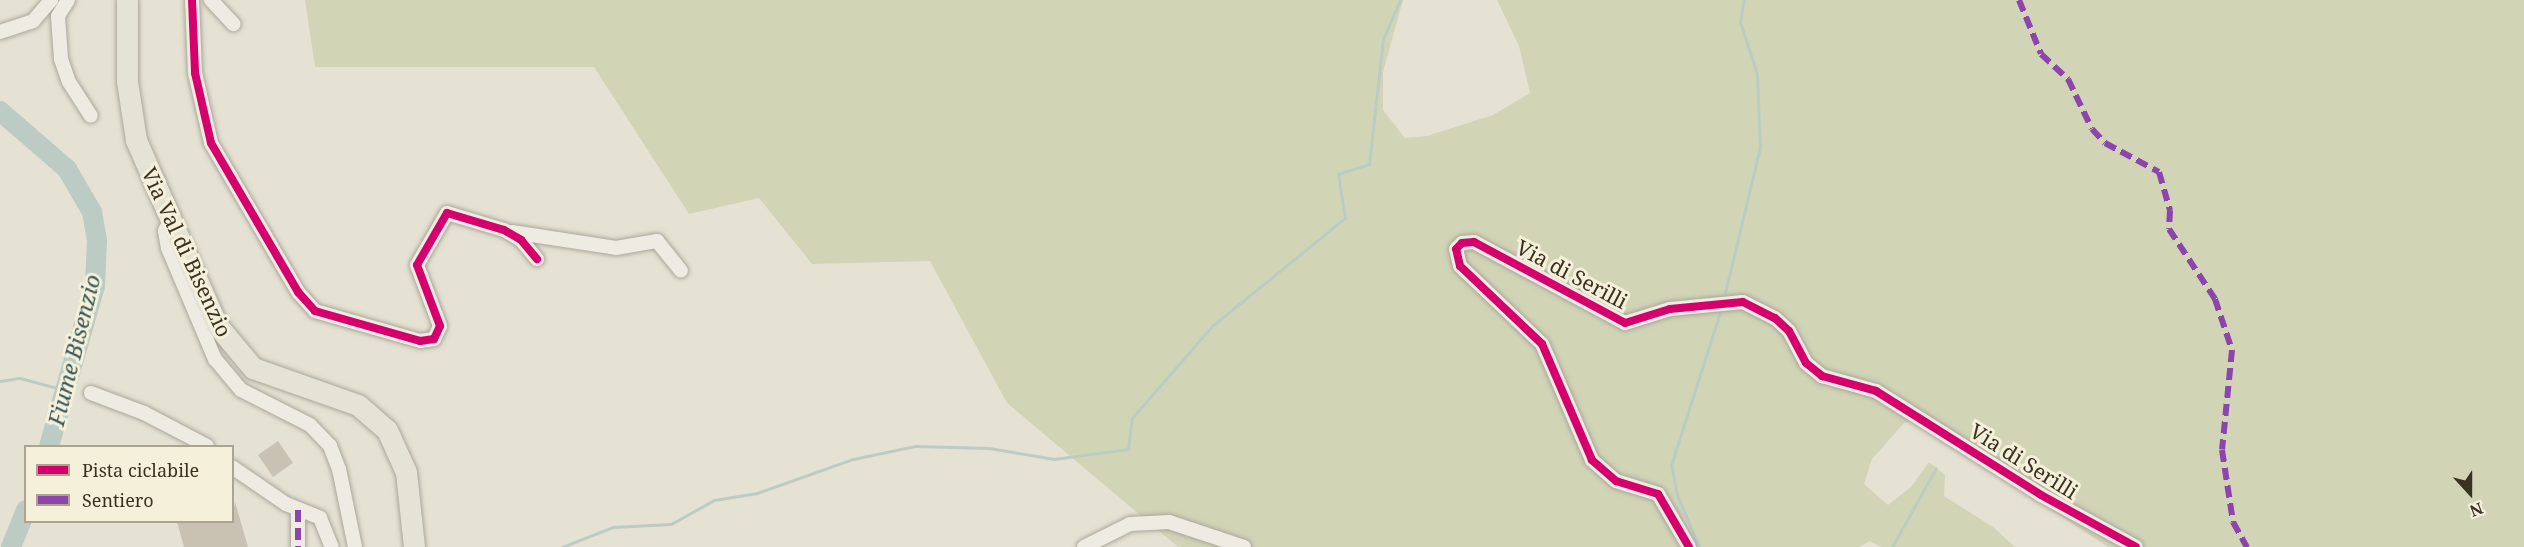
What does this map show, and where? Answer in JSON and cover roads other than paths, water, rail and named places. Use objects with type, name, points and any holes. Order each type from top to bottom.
[{"type":"main road","name":"Via Val di Bisenzio","points":[[128,0],[132,124],[170,221],[218,325],[248,364],[264,374],[358,405],[387,430],[406,472],[414,547]]},
{"type":"street","points":[[0,32],[33,21],[51,0]]},
{"type":"street","points":[[68,0],[58,16],[61,59],[69,82],[91,116]]},
{"type":"street","points":[[192,0],[195,73],[211,143],[302,298],[324,317],[420,341],[439,333],[417,265],[447,213],[504,230],[616,248],[657,241],[681,271]]},
{"type":"street","points":[[211,0],[233,24]]},
{"type":"street","points":[[170,221],[165,231],[168,248],[215,359],[241,390],[309,426],[330,446],[339,469],[355,547]]},
{"type":"street","points":[[504,230],[521,240],[537,259]]},
{"type":"street","name":"Via di Serilli","points":[[1689,547],[1658,494],[1617,481],[1592,460],[1542,344],[1460,266],[1456,249],[1462,243],[1474,242],[1624,323],[1670,309],[1743,302],[1775,318],[1789,332],[1806,363],[1822,376],[1885,396],[2041,495],[2136,547]]},
{"type":"street","points":[[91,393],[144,413],[203,445]]},
{"type":"street","points":[[234,468],[298,510],[320,518],[332,547]]},
{"type":"street","points":[[298,510],[298,547]]},
{"type":"street","points":[[1084,547],[1130,524],[1169,522],[1244,547]]},
{"type":"waterway","points":[[562,547],[613,527],[671,524],[714,500],[757,493],[853,459],[915,446],[989,448],[1054,459],[1128,449],[1132,418],[1212,326],[1345,218],[1338,174],[1369,164],[1383,39],[1400,0]]},
{"type":"waterway","points":[[1725,293],[1760,147],[1757,74],[1740,22],[1744,0]]},
{"type":"waterway","name":"Fiume Bisenzio","points":[[0,111],[67,169],[92,212],[97,240],[95,286],[49,445]]},
{"type":"waterway","points":[[1699,547],[1677,495],[1671,465],[1720,312]]},
{"type":"waterway","points":[[0,381],[20,378],[68,391]]},
{"type":"waterway","points":[[1892,547],[1936,468]]},
{"type":"waterway","name":"Fiume Bisenzio","points":[[11,547],[24,515]]}]
